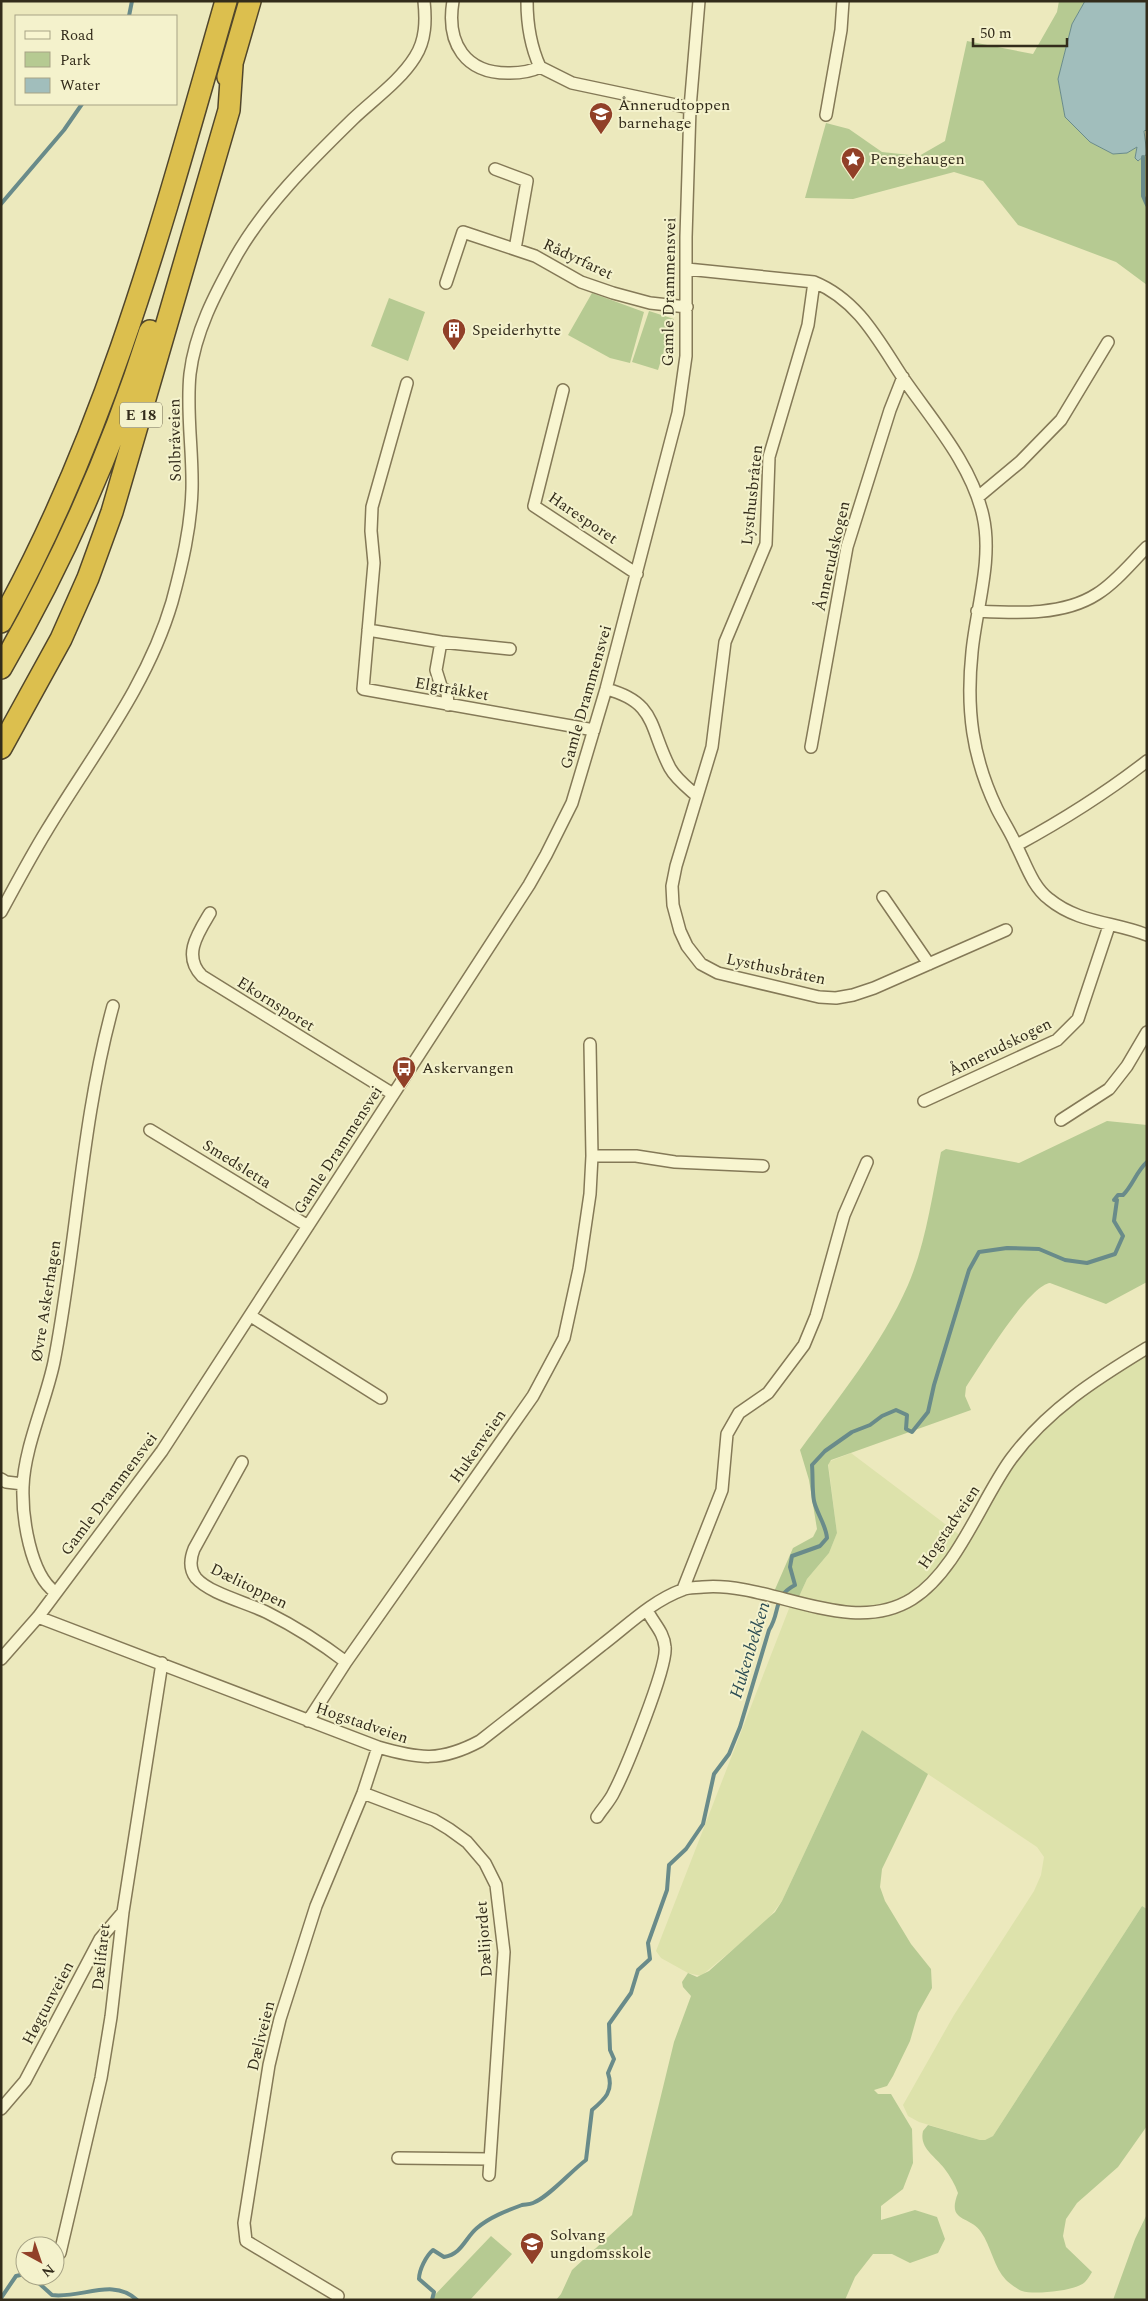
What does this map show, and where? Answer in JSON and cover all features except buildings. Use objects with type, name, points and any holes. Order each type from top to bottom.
[{"type":"highway","name":"E 18","points":[[196,107],[196,65],[211,1]]},
{"type":"highway","name":"E 18","points":[[1,622],[64,496],[98,412],[158,235],[226,1]]},
{"type":"highway","name":"E 18","points":[[1,668],[44,593],[108,450],[142,357],[250,1]]},
{"type":"highway","name":"E 18","points":[[1,748],[61,639],[88,578],[112,512],[229,110],[232,64]]},
{"type":"street","name":"Solbråveien","points":[[1,912],[47,830],[112,730],[141,680],[171,604],[184,555],[190,518],[192,489],[190,374],[195,348],[214,296],[243,244],[268,209],[352,120],[398,78],[417,55],[424,36],[424,1]]},
{"type":"street","points":[[453,1],[452,31],[465,59],[480,68],[502,73],[530,72],[540,67]]},
{"type":"street","points":[[527,1],[527,25],[532,49],[540,67],[572,83],[690,108]]},
{"type":"street","name":"Gamle Drammensvei","points":[[1,1658],[38,1617],[55,1592],[129,1498],[251,1316],[546,855],[572,802],[606,689],[678,413],[686,356],[690,108],[699,1]]},
{"type":"street","points":[[826,115],[841,30],[843,1]]},
{"type":"street","points":[[495,169],[526,181],[515,249]]},
{"type":"street","name":"Rådyrfaret","points":[[446,283],[463,232],[535,256],[581,282],[613,293],[650,303],[688,307]]},
{"type":"street","points":[[687,269],[814,282],[832,289],[857,310],[944,437],[978,496],[984,518],[986,542],[970,677],[970,727],[985,779],[997,809],[1035,883],[1049,899],[1078,916],[1108,926],[1147,935]]},
{"type":"street","name":"Lysthusbråten","points":[[814,282],[808,325],[769,457],[766,544],[725,642],[712,747],[676,866],[672,886],[673,904],[680,931],[694,956],[709,970],[791,991],[836,998],[874,988],[1006,930]]},
{"type":"street","points":[[978,496],[1020,462],[1060,420],[1108,342]]},
{"type":"street","name":"Ånnerudskogen","points":[[811,747],[847,547],[890,410],[903,378]]},
{"type":"street","name":"Elgtråkket","points":[[407,383],[372,507],[370,531],[374,563],[363,689],[594,730]]},
{"type":"street","name":"Haresporet","points":[[564,390],[534,506],[637,574]]},
{"type":"street","points":[[977,611],[1026,613],[1077,603],[1095,596],[1108,586],[1147,546]]},
{"type":"street","points":[[368,630],[441,642],[510,649]]},
{"type":"street","points":[[441,642],[436,670],[441,686],[447,692],[448,705]]},
{"type":"street","points":[[606,689],[635,699],[647,713],[671,770],[697,796]]},
{"type":"street","points":[[1017,845],[1058,823],[1147,761]]},
{"type":"street","points":[[883,897],[929,964]]},
{"type":"street","name":"Ekornsporet","points":[[210,914],[197,933],[193,946],[192,957],[196,970],[202,976],[394,1094]]},
{"type":"street","name":"Ånnerudskogen","points":[[924,1101],[1057,1040],[1068,1032],[1078,1019],[1090,988],[1108,926]]},
{"type":"street","name":"Øvre Askerhagen","points":[[55,1592],[40,1578],[33,1555],[24,1515],[23,1484],[54,1363],[90,1118],[113,1006]]},
{"type":"street","points":[[1061,1120],[1109,1089],[1127,1066],[1147,1032]]},
{"type":"street","name":"Hukenveien","points":[[308,1721],[346,1662],[530,1401],[553,1362],[564,1338],[574,1293],[590,1194],[592,1156],[590,1044]]},
{"type":"street","name":"Smedsletta","points":[[150,1130],[308,1226]]},
{"type":"street","points":[[592,1156],[636,1156],[675,1162],[763,1166]]},
{"type":"street","points":[[683,1589],[722,1490],[724,1448],[733,1420],[746,1407],[768,1393],[804,1345],[816,1316],[844,1215],[867,1162]]},
{"type":"street","points":[[251,1316],[381,1398]]},
{"type":"street","name":"Hogstadveien","points":[[38,1617],[378,1747],[410,1757],[445,1756],[461,1752],[480,1742],[647,1610],[683,1589],[732,1587],[824,1608],[868,1614],[888,1610],[912,1598],[935,1579],[978,1518],[1010,1461],[1039,1425],[1082,1389],[1147,1348]]},
{"type":"street","name":"Dælitoppen","points":[[242,1462],[194,1550],[191,1564],[193,1573],[204,1585],[280,1619],[313,1638],[346,1662]]},
{"type":"street","points":[[3,1482],[23,1484]]},
{"type":"street","points":[[597,1817],[614,1793],[628,1762],[663,1664],[666,1649],[662,1633],[647,1610]]},
{"type":"street","name":"Dælifaret","points":[[64,2236],[101,2078],[111,2017],[122,1912],[162,1663]]},
{"type":"street","name":"Dæliveien","points":[[338,2296],[246,2241],[244,2224],[269,2065],[280,2019],[316,1906],[363,1792],[378,1747]]},
{"type":"street","name":"Dælijordet","points":[[363,1792],[434,1820],[449,1829],[467,1842],[485,1863],[496,1885],[504,1961],[489,2174]]},
{"type":"street","name":"Høgtunveien","points":[[1,2109],[24,2081],[100,1939],[122,1912]]},
{"type":"street","points":[[398,2158],[489,2159]]},
{"type":"green space","points":[[1059,1],[1085,1],[1072,24],[1058,79],[1065,117],[1090,142],[1113,154],[1127,153],[1137,147],[1135,158],[1139,161],[1147,154],[1147,285],[1116,262],[1018,225],[983,181],[954,172],[853,199],[805,198],[826,123],[849,129],[882,152],[919,156],[945,141],[967,41],[1033,54],[1057,12]]},
{"type":"green space","points":[[592,293],[644,312],[630,363],[610,358],[568,335]]},
{"type":"green space","points":[[389,298],[425,312],[408,361],[371,346]]},
{"type":"green space","points":[[649,311],[674,319],[658,370],[632,362]]},
{"type":"green space","points":[[1107,1121],[1147,1125],[1147,1282],[1106,1304],[1050,1283],[1041,1287],[1017,1312],[1005,1328],[966,1387],[965,1396],[971,1410],[831,1460],[828,1465],[837,1533],[829,1553],[807,1579],[797,1601],[773,1594],[793,1548],[813,1537],[817,1529],[809,1480],[800,1450],[872,1350],[908,1285],[924,1236],[941,1152],[946,1149],[1019,1163]]},
{"type":"green space","points":[[1147,1352],[1147,1909],[1142,1906],[993,2136],[980,2140],[919,2122],[908,2116],[903,2105],[954,2015],[1034,1891],[1041,1875],[1044,1857],[1037,1847],[862,1730],[782,1901],[765,1923],[701,1976],[688,1973],[661,1958],[656,1951],[790,1606],[827,1615],[867,1619],[913,1600],[981,1520],[1013,1463],[1041,1428],[1084,1391]]},
{"type":"green space","points":[[851,1453],[961,1536],[933,1578],[910,1596],[884,1606],[864,1609],[797,1601],[807,1579],[829,1553],[837,1533],[828,1462]]},
{"type":"green space","points":[[862,1730],[928,1774],[882,1869],[880,1887],[885,1901],[911,1944],[931,1969],[932,1988],[918,2013],[910,2041],[893,2076],[887,2086],[874,2090],[878,2094],[891,2094],[912,2129],[913,2163],[903,2189],[881,2206],[881,2220],[915,2210],[937,2217],[945,2239],[938,2253],[910,2263],[892,2254],[873,2254],[855,2277],[845,2300],[556,2300],[561,2294],[572,2270],[632,2215],[674,2042],[691,1996],[683,1987],[682,1982],[688,1973],[697,1977],[709,1971],[775,1912],[782,1901]]},
{"type":"green space","points":[[1142,1906],[1147,1909],[1147,2126],[1118,2167],[1077,2203],[1066,2219],[1063,2236],[1066,2247],[1092,2272],[1087,2280],[1080,2285],[1064,2290],[1036,2293],[1022,2291],[1009,2283],[1002,2275],[981,2232],[957,2214],[955,2203],[957,2190],[946,2171],[923,2142],[923,2131],[928,2125],[980,2140],[993,2136]]},
{"type":"green space","points":[[1147,2214],[1147,2300],[1113,2300],[1135,2239]]},
{"type":"green space","points":[[491,2236],[512,2254],[470,2300],[430,2300]]},
{"type":"water","points":[[1085,1],[1147,1],[1147,130],[1144,131],[1147,154],[1138,161],[1135,158],[1137,147],[1127,153],[1113,154],[1090,142],[1065,117],[1058,79],[1072,24]]},
{"type":"waterway","points":[[129,15],[132,1]]},
{"type":"waterway","points":[[1,204],[64,130],[81,105]]},
{"type":"waterway","name":"Hukenbekken","points":[[1143,157],[1143,196],[1147,205]]},
{"type":"waterway","name":"Hukenbekken","points":[[432,2300],[434,2292],[419,2279],[423,2263],[433,2250],[444,2257],[455,2253],[482,2224],[504,2212],[522,2205],[532,2204],[539,2200],[586,2160],[592,2110],[607,2094],[610,2085],[608,2073],[614,2059],[610,2050],[609,2024],[631,1993],[638,1970],[650,1959],[648,1943],[667,1890],[669,1865],[686,1849],[703,1824],[714,1774],[729,1754],[740,1727],[780,1600],[795,1585],[790,1567],[792,1556],[820,1546],[827,1538],[814,1501],[812,1465],[825,1451],[852,1432],[870,1425],[882,1416],[896,1410],[907,1415],[906,1429],[912,1432],[928,1412],[934,1385],[969,1270],[979,1252],[1007,1248],[1039,1249],[1065,1260],[1087,1263],[1115,1254],[1123,1236],[1114,1221],[1117,1200],[1114,1200],[1118,1195],[1123,1195],[1147,1162]]},
{"type":"waterway","name":"Hukenbekken","points":[[1,2298],[15,2277]]},
{"type":"waterway","name":"Hukenbekken","points":[[42,2286],[52,2295],[107,2289],[128,2293],[137,2300]]},
{"type":"place","name":"Ånnerudtoppen barnehage","points":[[601,135]]},
{"type":"place","name":"Pengehaugen","points":[[853,180]]},
{"type":"place","name":"Speiderhytte","points":[[454,351]]},
{"type":"place","name":"Askervangen","points":[[404,1089]]},
{"type":"place","name":"Solvang ungdomsskole","points":[[532,2265]]}]
